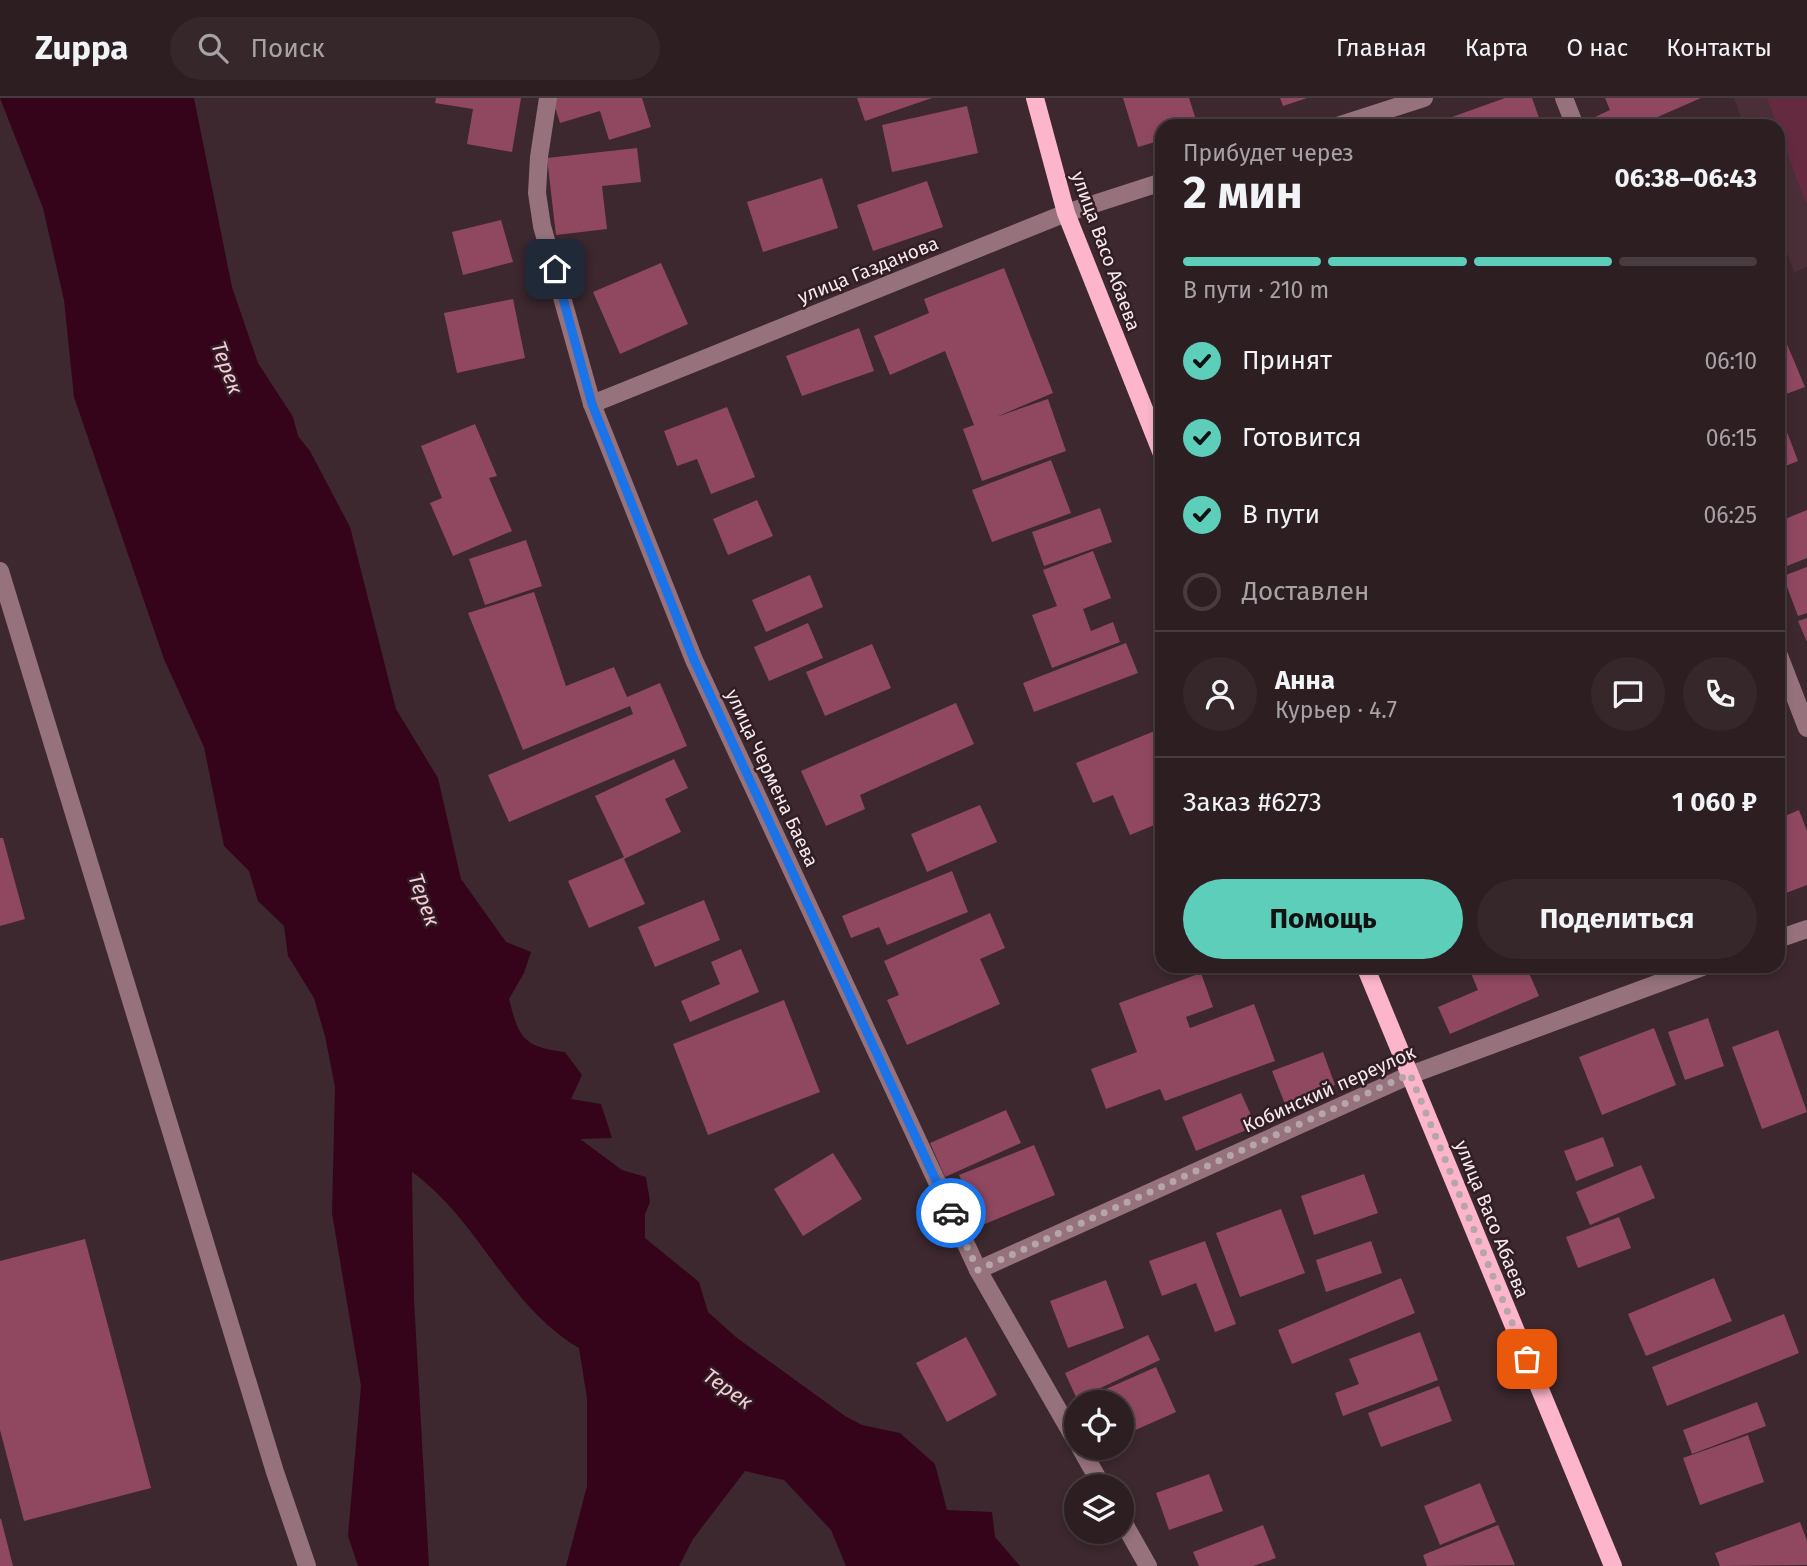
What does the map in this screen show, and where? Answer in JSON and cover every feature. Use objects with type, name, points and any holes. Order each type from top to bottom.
[{"type":"main road","name":"улица Васо Абаева","points":[[1035,98],[1066,213],[1155,436]]},
{"type":"main road","name":"улица Васо Абаева","points":[[1368,973],[1613,1566]]},
{"type":"street","name":"улица Чермена Баева","points":[[548,98],[539,157],[542,226],[592,404],[694,660],[978,1270],[1064,1420]]},
{"type":"street","points":[[1359,119],[1424,98]]},
{"type":"street","points":[[1564,98],[1572,119]]},
{"type":"street","name":"улица Газданова","points":[[592,404],[1066,213],[1155,184]]},
{"type":"street","points":[[0,571],[271,1458],[307,1566]]},
{"type":"street","points":[[1785,671],[1807,728]]},
{"type":"street","points":[[1785,937],[1807,929]]},
{"type":"street","name":"Кобинский переулок","points":[[978,1270],[1410,1074],[1686,973]]},
{"type":"street","points":[[1134,1541],[1148,1566]]},
{"type":"shaded area","points":[[1734,98],[1807,98],[1807,267],[1794,273],[1785,247],[1785,119],[1742,119]]},
{"type":"shaded area","points":[[1767,98],[1807,98],[1807,203],[1785,147],[1785,119],[1775,119]]},
{"type":"water","name":"Терек","points":[[0,98],[194,98],[232,287],[258,363],[293,417],[298,436],[310,451],[350,527],[396,709],[438,778],[461,879],[506,942],[531,952],[524,973],[509,999],[520,1032],[531,1043],[540,1047],[565,1052],[582,1075],[571,1099],[601,1104],[612,1138],[580,1139],[622,1170],[646,1177],[650,1202],[645,1214],[645,1238],[699,1282],[708,1312],[737,1338],[845,1416],[862,1425],[900,1433],[935,1464],[947,1510],[992,1512],[995,1537],[1020,1566],[846,1566],[831,1530],[784,1480],[745,1471],[693,1539],[679,1566],[566,1566],[587,1486],[587,1398],[579,1348],[532,1310],[456,1214],[412,1172],[414,1299],[429,1566],[358,1566],[348,1536],[361,1386],[332,1213],[335,1087],[325,1036],[314,998],[288,956],[284,926],[258,901],[249,871],[224,846],[204,747],[164,659],[74,397],[64,300],[43,208]]},
{"type":"building","points":[[436,98],[521,98],[512,152],[467,144],[473,109],[435,103]]},
{"type":"building","points":[[552,98],[642,98],[651,127],[609,140],[600,111],[560,123]]},
{"type":"building","points":[[857,98],[932,98],[865,121]]},
{"type":"building","points":[[1123,98],[1189,98],[1196,119],[1155,119],[1155,142],[1138,147]]},
{"type":"building","points":[[1280,98],[1307,98],[1283,106]]},
{"type":"building","points":[[1505,98],[1532,98],[1540,119],[1446,119]]},
{"type":"building","points":[[1605,98],[1701,98],[1653,119],[1596,119],[1595,117],[1610,110]]},
{"type":"building","points":[[967,106],[978,153],[892,172],[882,125]]},
{"type":"building","points":[[637,148],[641,182],[602,186],[607,229],[556,235],[547,158]]},
{"type":"building","points":[[822,178],[838,228],[763,252],[747,202]]},
{"type":"building","points":[[927,181],[943,227],[873,251],[857,205]]},
{"type":"building","points":[[501,220],[513,262],[463,275],[452,232]]},
{"type":"building","points":[[661,263],[688,324],[620,354],[593,292]]},
{"type":"building","points":[[1004,268],[1053,393],[996,417],[1048,399],[1066,451],[982,481],[963,429],[974,425],[945,351],[890,375],[874,336],[929,313],[924,299]]},
{"type":"building","points":[[513,299],[525,358],[457,373],[444,313]]},
{"type":"building","points":[[859,328],[874,371],[802,396],[786,356]]},
{"type":"building","points":[[1785,340],[1805,387],[1785,394]]},
{"type":"building","points":[[727,407],[755,477],[711,494],[697,459],[677,466],[664,431]]},
{"type":"building","points":[[475,424],[497,476],[489,478],[512,531],[453,556],[430,503],[442,498],[421,446]]},
{"type":"building","points":[[1785,427],[1798,461],[1785,466]]},
{"type":"building","points":[[1051,460],[1071,513],[992,542],[972,490]]},
{"type":"building","points":[[757,500],[773,536],[728,555],[713,519]]},
{"type":"building","points":[[1100,508],[1112,542],[1044,566],[1032,532]]},
{"type":"building","points":[[1807,510],[1807,558],[1785,567],[1785,519]]},
{"type":"building","points":[[526,540],[542,586],[485,605],[469,559]]},
{"type":"building","points":[[1093,551],[1111,598],[1083,609],[1091,631],[1113,622],[1120,642],[1052,668],[1032,615],[1057,606],[1043,570]]},
{"type":"building","points":[[1807,567],[1807,613],[1798,616],[1785,575]]},
{"type":"building","points":[[810,575],[823,607],[766,632],[752,600]]},
{"type":"building","points":[[534,592],[566,686],[614,667],[627,697],[660,683],[687,746],[509,822],[488,775],[633,714],[630,706],[523,750],[468,613]]},
{"type":"building","points":[[1807,618],[1807,642],[1798,621]]},
{"type":"building","points":[[808,623],[823,658],[769,681],[754,647]]},
{"type":"building","points":[[1126,643],[1138,673],[1034,712],[1023,683]]},
{"type":"building","points":[[872,644],[891,688],[825,716],[806,672]]},
{"type":"building","points":[[956,703],[974,744],[860,795],[865,809],[826,826],[801,771]]},
{"type":"building","points":[[1155,731],[1155,825],[1130,835],[1113,795],[1093,803],[1076,763]]},
{"type":"building","points":[[674,759],[688,788],[665,799],[681,832],[624,859],[645,904],[589,928],[568,881],[624,857],[595,796]]},
{"type":"building","points":[[980,805],[997,842],[927,872],[911,834]]},
{"type":"building","points":[[1799,810],[1807,831],[1807,885],[1785,893],[1785,816]]},
{"type":"building","points":[[0,838],[3,838],[25,919],[0,926]]},
{"type":"building","points":[[952,871],[968,912],[887,945],[879,927],[851,938],[842,916]]},
{"type":"building","points":[[704,900],[720,940],[655,967],[638,927]]},
{"type":"building","points":[[990,913],[1005,948],[980,959],[1000,1004],[907,1045],[887,1000],[899,995],[884,961]]},
{"type":"building","points":[[741,949],[759,992],[690,1022],[681,1001],[720,984],[711,962]]},
{"type":"building","points":[[1201,973],[1213,1007],[1186,1017],[1190,1028],[1254,1004],[1275,1061],[1165,1101],[1160,1089],[1106,1109],[1091,1069],[1137,1052],[1119,1003]]},
{"type":"building","points":[[1471,973],[1529,973],[1539,996],[1450,1034],[1438,1007],[1478,990]]},
{"type":"building","points":[[784,1000],[820,1092],[708,1135],[673,1044]]},
{"type":"building","points":[[1708,1018],[1724,1066],[1685,1080],[1668,1032]]},
{"type":"building","points":[[1654,1028],[1676,1085],[1602,1115],[1579,1057]]},
{"type":"building","points":[[1778,1030],[1807,1112],[1762,1129],[1732,1047]]},
{"type":"building","points":[[1323,1052],[1335,1085],[1285,1104],[1272,1071]]},
{"type":"building","points":[[1241,1093],[1256,1126],[1196,1151],[1182,1117]]},
{"type":"building","points":[[1006,1110],[1021,1143],[945,1177],[930,1143]]},
{"type":"building","points":[[1603,1137],[1614,1166],[1576,1181],[1564,1151]]},
{"type":"building","points":[[1034,1145],[1055,1195],[980,1226],[959,1175]]},
{"type":"building","points":[[833,1153],[862,1199],[803,1236],[774,1189]]},
{"type":"building","points":[[1641,1165],[1655,1198],[1590,1225],[1576,1192]]},
{"type":"building","points":[[1364,1174],[1378,1213],[1314,1235],[1301,1196]]},
{"type":"building","points":[[1281,1209],[1305,1273],[1240,1297],[1216,1233]]},
{"type":"building","points":[[1619,1217],[1631,1248],[1578,1268],[1566,1237]]},
{"type":"building","points":[[85,1239],[151,1488],[24,1521],[0,1430],[0,1261]]},
{"type":"building","points":[[1205,1241],[1236,1324],[1215,1332],[1196,1283],[1162,1296],[1149,1261]]},
{"type":"building","points":[[1371,1241],[1382,1273],[1326,1292],[1316,1260]]},
{"type":"building","points":[[1401,1278],[1415,1313],[1292,1364],[1278,1330]]},
{"type":"building","points":[[1714,1278],[1732,1321],[1646,1356],[1628,1314]]},
{"type":"building","points":[[1106,1280],[1124,1328],[1068,1348],[1050,1301]]},
{"type":"building","points":[[1784,1314],[1799,1353],[1667,1406],[1652,1367]]},
{"type":"building","points":[[1420,1332],[1438,1380],[1343,1416],[1335,1393],[1359,1384],[1349,1359]]},
{"type":"building","points":[[1148,1335],[1160,1360],[1096,1390],[1073,1390],[1065,1373]]},
{"type":"building","points":[[966,1337],[997,1395],[947,1422],[916,1363]]},
{"type":"building","points":[[1156,1367],[1176,1412],[1134,1431],[1134,1390],[1104,1390]]},
{"type":"building","points":[[1439,1386],[1452,1421],[1381,1447],[1368,1413]]},
{"type":"building","points":[[1757,1402],[1766,1426],[1692,1454],[1683,1430]]},
{"type":"building","points":[[1748,1435],[1764,1482],[1700,1505],[1683,1458]]},
{"type":"building","points":[[1209,1474],[1223,1511],[1169,1530],[1156,1493]]},
{"type":"building","points":[[1480,1483],[1496,1522],[1440,1545],[1424,1506]]},
{"type":"building","points":[[1,1519],[13,1566],[0,1566]]},
{"type":"building","points":[[1800,1522],[1807,1541],[1807,1565],[1720,1566],[1715,1553]]},
{"type":"building","points":[[1263,1525],[1276,1558],[1253,1566],[1199,1566],[1193,1552]]},
{"type":"building","points":[[1498,1525],[1515,1565],[1427,1566],[1423,1555]]},
{"type":"way so far","points":[[951,1213],[978,1270],[1410,1074],[1527,1359]]},
{"type":"route","points":[[555,269],[592,404],[694,660],[951,1213]]}]
